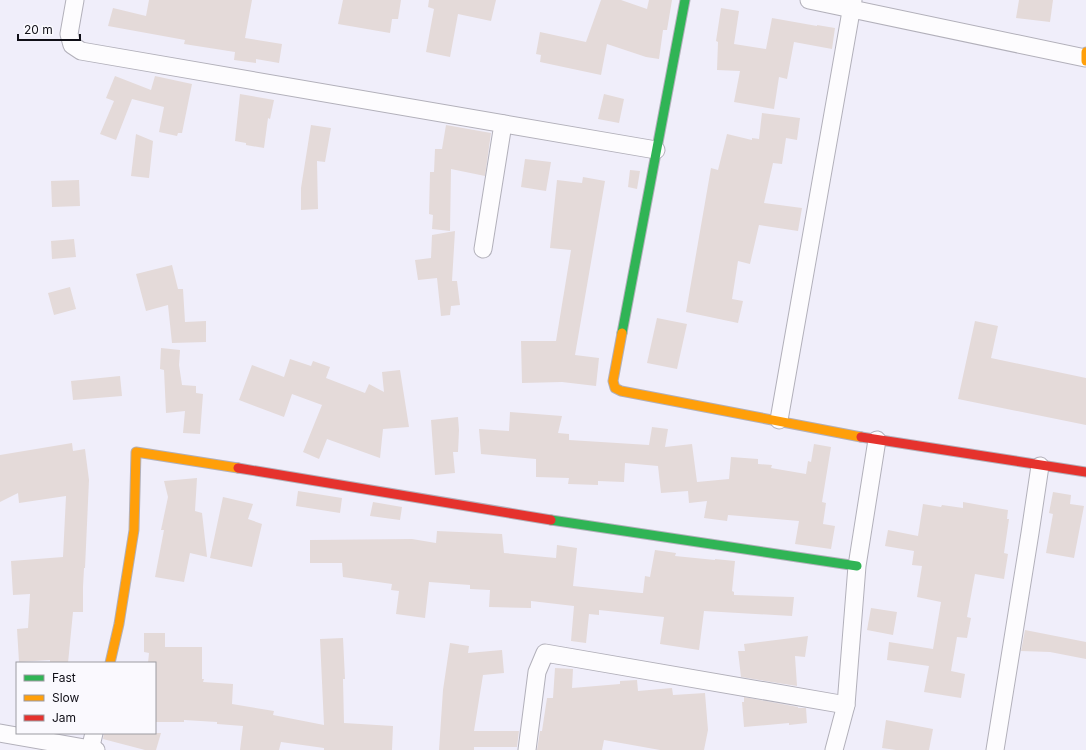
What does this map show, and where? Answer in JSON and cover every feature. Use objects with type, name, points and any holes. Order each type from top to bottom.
[{"type":"street","points":[[75,0],[69,34],[72,44],[81,51],[656,150]]},
{"type":"street","points":[[685,0],[613,381],[615,388],[621,391],[779,420],[877,440],[1086,472]]},
{"type":"street","points":[[809,0],[852,4],[1086,57]]},
{"type":"street","points":[[779,420],[852,4]]},
{"type":"street","points":[[483,249],[503,124]]},
{"type":"street","points":[[834,750],[846,705],[857,566],[877,440]]},
{"type":"street","points":[[110,662],[119,624],[134,530],[136,452],[393,493],[556,521],[857,566]]},
{"type":"street","points":[[995,750],[1040,466]]},
{"type":"street","points":[[527,750],[538,672],[545,653],[846,705]]},
{"type":"street","points":[[0,733],[93,745]]},
{"type":"building","points":[[149,0],[252,0],[245,38],[282,44],[279,63],[256,59],[256,63],[234,60],[235,52],[184,44],[185,40],[108,26],[113,8],[146,16]]},
{"type":"building","points":[[343,0],[401,0],[398,19],[392,19],[390,33],[338,24]]},
{"type":"building","points":[[429,0],[496,0],[491,21],[458,14],[450,57],[426,52],[434,9],[428,7]]},
{"type":"building","points":[[601,0],[621,0],[647,9],[649,0],[672,0],[667,30],[663,30],[659,59],[646,57],[607,44],[601,75],[540,62],[541,55],[536,54],[540,32],[586,42]]},
{"type":"building","points":[[1019,0],[1053,0],[1050,22],[1016,18]]},
{"type":"building","points":[[721,8],[739,11],[734,44],[766,49],[772,18],[835,28],[832,49],[794,42],[787,79],[779,77],[774,109],[734,102],[740,71],[717,70],[718,42],[716,41]]},
{"type":"building","points":[[115,76],[151,90],[155,76],[192,84],[182,133],[178,133],[177,136],[159,132],[164,107],[132,99],[116,140],[100,134],[114,101],[106,98]]},
{"type":"building","points":[[240,94],[274,100],[270,119],[268,118],[264,148],[246,145],[246,143],[235,141]]},
{"type":"building","points":[[604,94],[624,99],[619,123],[598,119]]},
{"type":"building","points":[[762,113],[800,118],[797,140],[786,138],[782,164],[773,163],[764,203],[802,208],[798,231],[759,225],[750,264],[738,261],[732,299],[743,301],[738,323],[686,312],[711,168],[718,170],[727,134],[752,140],[752,138],[759,139]]},
{"type":"building","points":[[311,125],[331,128],[325,162],[317,161],[318,209],[301,210],[301,188]]},
{"type":"building","points":[[446,125],[491,133],[485,176],[451,169],[450,231],[432,229],[433,215],[429,214],[430,172],[434,172],[435,149],[442,149]]},
{"type":"building","points":[[136,134],[153,141],[149,178],[131,176]]},
{"type":"building","points":[[525,159],[551,162],[546,191],[521,187]]},
{"type":"building","points":[[630,170],[640,171],[637,189],[628,187]]},
{"type":"building","points":[[583,177],[605,181],[575,355],[599,358],[596,386],[562,382],[522,383],[521,341],[556,341],[571,250],[550,248],[557,180],[582,183]]},
{"type":"building","points":[[79,180],[80,206],[52,207],[51,181]]},
{"type":"building","points":[[455,231],[452,281],[457,281],[460,305],[451,306],[450,315],[441,316],[437,278],[418,280],[415,260],[431,258],[432,235]]},
{"type":"building","points":[[74,239],[76,257],[52,259],[51,241]]},
{"type":"building","points":[[172,265],[178,289],[183,289],[185,322],[206,321],[206,342],[172,343],[168,305],[146,311],[136,274]]},
{"type":"building","points":[[70,287],[76,309],[54,315],[48,293]]},
{"type":"building","points":[[657,318],[687,324],[677,369],[647,363]]},
{"type":"building","points":[[975,321],[998,326],[991,358],[1086,378],[1086,425],[958,399]]},
{"type":"building","points":[[161,348],[180,350],[179,365],[182,385],[196,386],[196,393],[203,394],[200,434],[183,433],[185,411],[166,413],[164,370],[160,369]]},
{"type":"building","points":[[290,359],[311,366],[313,361],[330,367],[326,378],[365,393],[369,384],[384,392],[382,372],[400,370],[409,427],[383,429],[380,458],[327,439],[319,459],[303,452],[322,405],[292,394],[284,417],[239,400],[252,365],[284,377]]},
{"type":"building","points":[[120,376],[122,396],[73,400],[71,381]]},
{"type":"building","points":[[510,412],[562,416],[558,433],[569,434],[569,440],[649,445],[652,427],[668,429],[665,447],[692,444],[697,482],[729,479],[731,457],[758,459],[758,464],[772,465],[771,468],[806,474],[808,461],[811,462],[814,444],[831,447],[822,502],[826,503],[823,524],[835,526],[831,549],[795,544],[799,521],[728,515],[727,521],[704,518],[707,501],[689,503],[688,491],[661,493],[658,466],[625,463],[624,482],[598,481],[598,485],[568,484],[569,478],[536,477],[536,459],[481,454],[479,429],[509,431]]},
{"type":"building","points":[[458,417],[458,452],[453,452],[455,473],[435,475],[431,420]]},
{"type":"building","points":[[72,443],[73,451],[85,449],[89,480],[83,612],[73,612],[68,662],[50,662],[50,660],[19,662],[17,629],[28,628],[30,594],[13,595],[11,561],[63,557],[66,496],[19,503],[18,493],[0,502],[0,455]]},
{"type":"building","points":[[197,478],[195,511],[202,513],[207,557],[190,553],[184,582],[155,577],[164,530],[161,530],[168,497],[164,481]]},
{"type":"building","points":[[298,491],[342,498],[340,513],[296,506]]},
{"type":"building","points":[[1053,492],[1071,495],[1070,504],[1084,506],[1074,558],[1046,553],[1053,514],[1049,513]]},
{"type":"building","points":[[223,497],[253,504],[248,519],[262,524],[252,567],[210,558]]},
{"type":"building","points":[[373,502],[402,507],[400,520],[370,516]]},
{"type":"building","points":[[963,502],[1008,510],[1007,519],[1009,519],[1004,553],[1008,554],[1004,579],[975,574],[967,617],[971,618],[967,638],[957,637],[951,671],[965,674],[961,698],[924,692],[929,666],[887,660],[889,642],[933,649],[941,602],[917,597],[922,566],[912,565],[914,551],[885,546],[888,530],[918,536],[923,504],[963,508]]},
{"type":"building","points":[[437,531],[502,534],[504,553],[556,558],[557,545],[577,548],[573,586],[641,593],[643,593],[645,576],[650,577],[655,550],[676,553],[675,556],[735,561],[732,591],[734,592],[734,595],[794,597],[792,616],[704,611],[699,650],[660,644],[664,617],[599,610],[599,615],[589,614],[586,643],[571,641],[574,606],[531,601],[531,608],[489,607],[490,590],[470,589],[470,585],[429,582],[425,618],[396,614],[399,591],[391,590],[392,584],[343,577],[342,563],[310,563],[310,540],[412,539],[436,543]]},
{"type":"building","points":[[871,608],[897,612],[893,635],[867,630]]},
{"type":"building","points":[[1025,630],[1086,642],[1086,659],[1050,652],[1021,651]]},
{"type":"building","points":[[144,633],[165,633],[165,647],[202,647],[203,682],[233,684],[232,704],[274,711],[273,715],[324,725],[320,639],[343,638],[345,679],[343,679],[344,723],[393,726],[392,750],[324,750],[324,748],[281,742],[279,750],[240,750],[243,726],[217,724],[217,722],[184,720],[184,722],[156,722],[156,662],[148,662],[149,653],[144,652]]},
{"type":"building","points":[[808,636],[805,657],[795,656],[797,686],[741,677],[738,651],[745,651],[744,644]]},
{"type":"building","points":[[450,643],[469,646],[468,653],[502,650],[504,673],[483,675],[474,731],[519,731],[517,747],[474,747],[474,750],[439,750],[443,690]]},
{"type":"building","points":[[555,668],[573,669],[572,688],[620,684],[620,681],[637,680],[638,691],[672,688],[673,695],[705,693],[708,730],[704,750],[660,750],[604,740],[602,750],[537,750],[540,731],[542,731],[547,698],[553,698]]},
{"type":"building","points":[[744,697],[798,708],[806,708],[807,723],[744,727],[742,702],[744,702]]},
{"type":"building","points":[[886,720],[933,729],[929,750],[896,750],[882,748]]},
{"type":"building","points":[[161,733],[156,750],[145,750],[103,739],[104,734]]},
{"type":"traffic: fast","points":[[622,333],[685,0]]},
{"type":"traffic: fast","points":[[551,520],[857,566]]},
{"type":"traffic: slow","points":[[1086,52],[1086,61]]},
{"type":"traffic: slow","points":[[622,333],[613,381],[615,388],[621,391],[861,437]]},
{"type":"traffic: slow","points":[[110,662],[119,624],[134,530],[136,452],[238,468]]},
{"type":"traffic: jam","points":[[861,437],[1086,472]]},
{"type":"traffic: jam","points":[[238,468],[551,520]]}]
